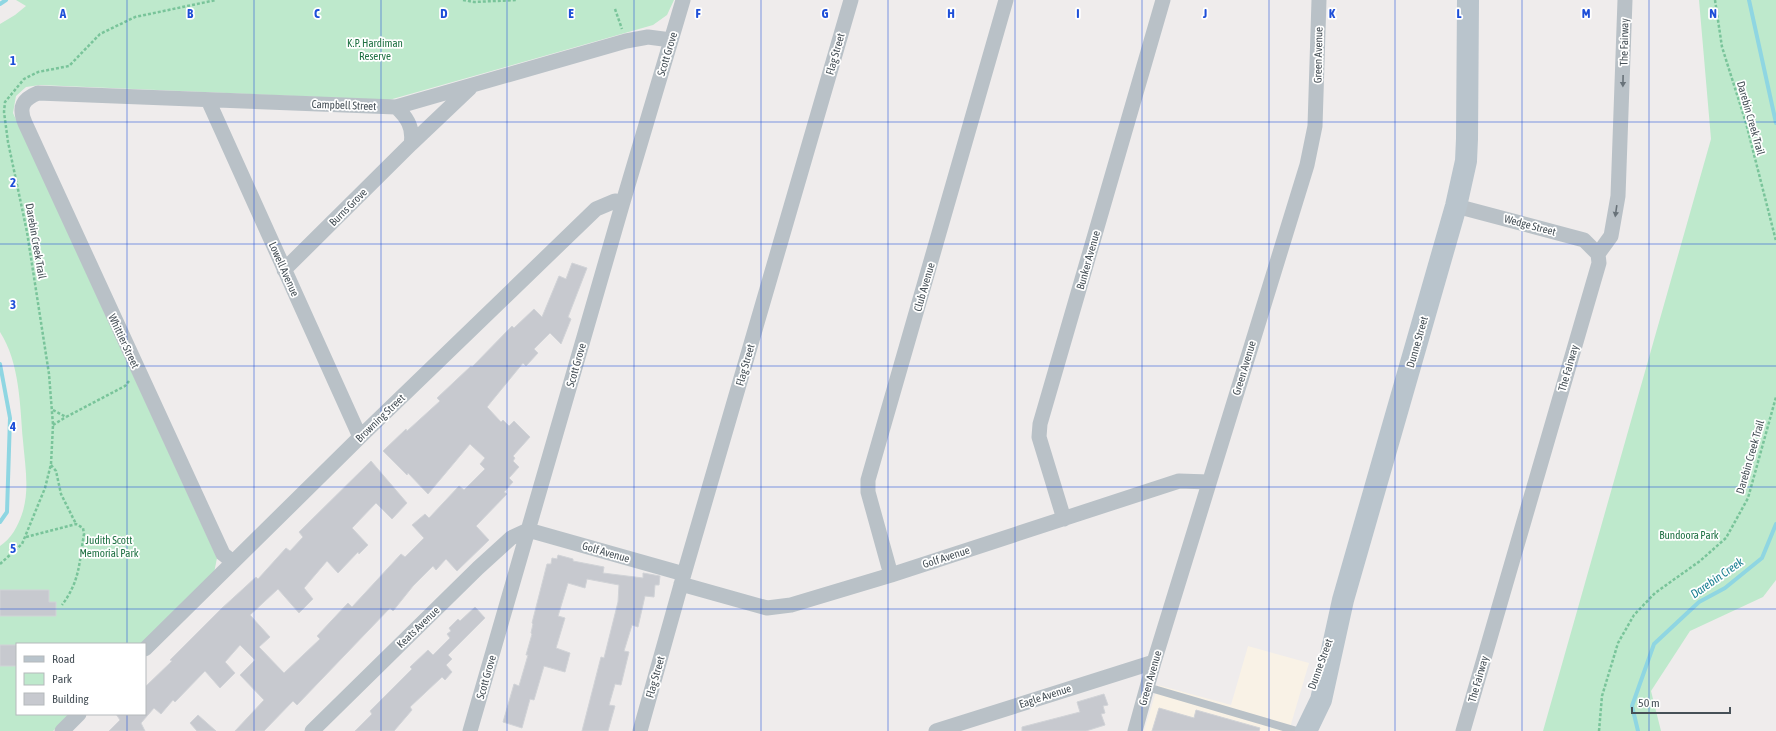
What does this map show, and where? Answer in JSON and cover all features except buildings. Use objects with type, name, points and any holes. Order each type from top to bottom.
[{"type":"main road","name":"Dunne Street","points":[[1468,0],[1469,80]]},
{"type":"main road","name":"Dunne Street","points":[[1305,731],[1321,700],[1343,600],[1456,206],[1466,162],[1469,80],[1475,0]]},
{"type":"street","name":"Scott Grove","points":[[470,731],[622,202],[683,0]]},
{"type":"street","name":"Flag Street","points":[[640,731],[851,0]]},
{"type":"street","name":"Club Avenue","points":[[891,575],[868,492],[868,480],[1006,0]]},
{"type":"street","name":"Bunker Avenue","points":[[1064,519],[1039,437],[1040,424],[1163,0]]},
{"type":"street","name":"Green Avenue","points":[[1135,731],[1154,662],[1307,165],[1315,126],[1319,0]]},
{"type":"street","name":"The Fairway","points":[[1463,731],[1599,263],[1598,254],[1611,236],[1618,196],[1625,0]]},
{"type":"street","name":"Campbell Street","points":[[22,115],[22,107],[29,97],[38,93],[396,107],[626,41],[648,37],[671,40]]},
{"type":"street","name":"Burns Grove","points":[[284,270],[411,144],[473,86]]},
{"type":"street","name":"Lowell Avenue","points":[[208,100],[360,437]]},
{"type":"street","points":[[396,107],[403,113],[410,125],[413,133],[411,144]]},
{"type":"street","name":"Whittier Street","points":[[22,115],[138,372],[223,554],[233,562]]},
{"type":"street","name":"Browning Street","points":[[146,648],[360,437],[596,210],[615,201],[622,202]]},
{"type":"street","name":"Wedge Street","points":[[1456,206],[1584,240],[1598,254]]},
{"type":"street","name":"Golf Avenue","points":[[528,530],[683,579],[767,608],[791,605],[891,575],[1179,481],[1209,482]]},
{"type":"street","name":"Keats Avenue","points":[[312,731],[478,568],[511,538],[528,530]]},
{"type":"street","name":"Eagle Avenue","points":[[936,731],[1154,662]]},
{"type":"street","points":[[62,731],[78,715]]},
{"type":"lane","points":[[1147,687],[1297,731]]},
{"type":"path","name":"Darebin Creek Trail","points":[[0,564],[22,544],[45,488],[51,464],[53,425],[49,374],[27,232],[8,142],[4,102],[24,79],[38,72],[69,66],[100,34],[135,17],[216,0]]},
{"type":"path","points":[[463,0],[474,2],[518,0]]},
{"type":"path","name":"Darebin Creek Trail","points":[[1715,0],[1722,47],[1746,123],[1776,241]]},
{"type":"path","points":[[615,9],[626,41]]},
{"type":"path","points":[[53,425],[125,386],[138,372]]},
{"type":"path","name":"Darebin Creek Trail","points":[[1599,731],[1602,696],[1618,643],[1634,615],[1655,593],[1700,561],[1726,538],[1748,498],[1776,397]]},
{"type":"path","points":[[53,410],[66,417]]},
{"type":"path","points":[[51,464],[56,471],[61,494],[76,524],[83,528],[84,534],[76,583],[62,605]]},
{"type":"path","points":[[26,537],[76,524]]},
{"type":"shaded area","points":[[1248,646],[1309,663],[1289,731],[1144,731],[1158,685],[1231,705]]},
{"type":"green space","points":[[16,0],[674,0],[667,15],[653,25],[389,100],[40,85],[26,87],[16,96],[13,113],[217,558],[214,573],[143,643],[16,643],[16,715],[70,715],[53,731],[0,731],[0,546],[14,532],[22,514],[26,496],[26,469],[18,385],[12,357],[0,332],[0,24],[26,6]]},
{"type":"green space","name":"Bundoora Park","points":[[1699,0],[1776,0],[1776,580],[1763,597],[1690,631],[1651,691],[1661,731],[1543,731],[1711,139]]},
{"type":"waterway","name":"Darebin Creek","points":[[0,4],[6,0]]},
{"type":"waterway","name":"Darebin Creek","points":[[1749,0],[1776,123]]},
{"type":"waterway","name":"Darebin Creek","points":[[0,364],[10,418],[7,512],[0,522]]},
{"type":"waterway","name":"Darebin Creek","points":[[1638,731],[1632,706],[1654,644],[1699,602],[1725,588],[1762,558],[1776,524]]},
{"type":"park label","name":"K.P. Hardiman Reserve","points":[[375,49]]},
{"type":"park label","name":"Judith Scott Memorial Park","points":[[109,546]]}]
